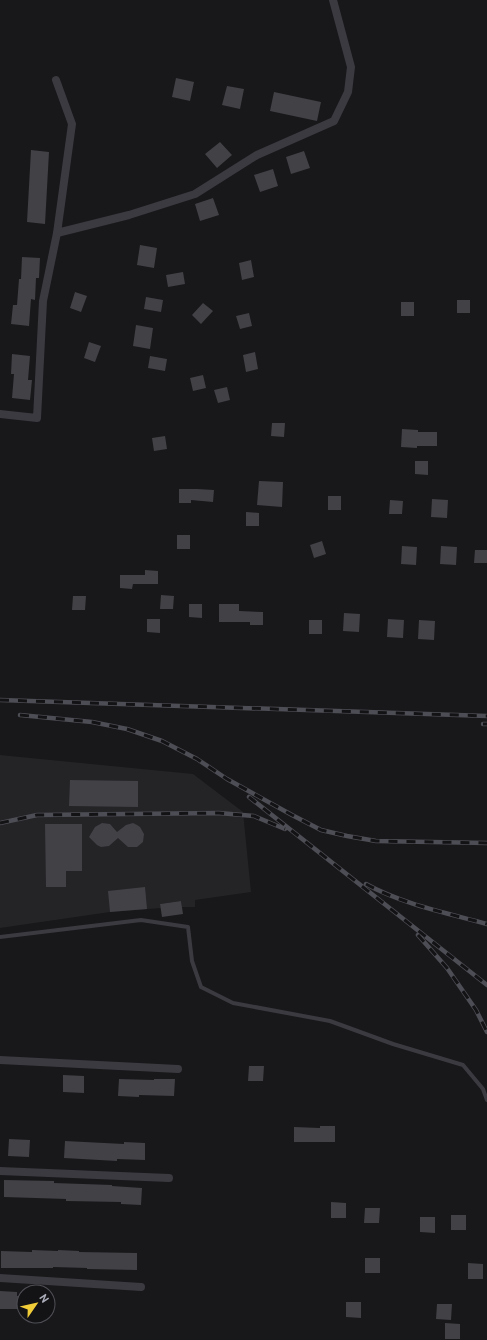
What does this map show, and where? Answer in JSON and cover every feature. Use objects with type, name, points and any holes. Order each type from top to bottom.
[{"type":"street","points":[[57,232],[129,215],[195,194],[257,155],[334,121],[348,92],[350,67],[333,0]]},
{"type":"street","points":[[0,414],[37,418],[43,301],[57,232],[72,124],[56,80]]},
{"type":"street","points":[[0,1060],[178,1069]]},
{"type":"street","points":[[0,1171],[169,1178]]},
{"type":"street","points":[[0,1278],[141,1287]]},
{"type":"lane","points":[[0,937],[141,920],[188,927],[192,961],[201,987],[233,1003],[330,1021],[393,1044],[463,1065],[483,1088],[487,1100]]},
{"type":"shaded area","points":[[0,755],[193,774],[243,812],[251,892],[195,900],[195,907],[182,907],[181,901],[160,904],[161,908],[110,912],[0,928]]},
{"type":"building","points":[[176,78],[194,82],[190,101],[172,97]]},
{"type":"building","points":[[227,86],[244,89],[240,109],[222,105]]},
{"type":"building","points":[[274,92],[321,102],[317,121],[270,111]]},
{"type":"building","points":[[220,142],[232,155],[217,168],[205,154]]},
{"type":"building","points":[[31,150],[49,152],[45,224],[27,222]]},
{"type":"building","points":[[304,151],[310,168],[291,174],[286,157]]},
{"type":"building","points":[[273,169],[278,186],[260,192],[254,175]]},
{"type":"building","points":[[213,198],[219,215],[200,221],[195,204]]},
{"type":"building","points":[[140,245],[157,248],[154,268],[137,265]]},
{"type":"building","points":[[22,257],[40,258],[39,278],[36,278],[35,300],[31,299],[29,326],[11,324],[13,305],[17,305],[19,279],[21,279]]},
{"type":"building","points":[[251,260],[254,277],[242,280],[239,263]]},
{"type":"building","points":[[183,272],[185,284],[168,287],[166,275]]},
{"type":"building","points":[[75,292],[87,296],[81,312],[70,308]]},
{"type":"building","points":[[146,297],[163,300],[161,312],[144,309]]},
{"type":"building","points":[[457,300],[470,300],[470,313],[457,313]]},
{"type":"building","points":[[401,302],[414,302],[414,316],[401,316]]},
{"type":"building","points":[[203,303],[213,311],[201,324],[192,315]]},
{"type":"building","points":[[249,313],[252,326],[240,329],[236,316]]},
{"type":"building","points":[[136,325],[153,328],[150,349],[133,346]]},
{"type":"building","points":[[89,342],[101,346],[95,362],[84,358]]},
{"type":"building","points":[[255,352],[258,369],[246,372],[243,355]]},
{"type":"building","points":[[12,354],[30,356],[28,380],[32,380],[30,400],[12,398],[14,374],[11,374]]},
{"type":"building","points":[[150,356],[167,359],[165,371],[148,368]]},
{"type":"building","points":[[203,375],[206,388],[193,391],[190,378]]},
{"type":"building","points":[[227,387],[230,400],[218,403],[214,390]]},
{"type":"building","points":[[272,423],[285,423],[284,437],[271,436]]},
{"type":"building","points":[[402,429],[418,430],[418,432],[437,432],[437,446],[417,446],[417,448],[401,447]]},
{"type":"building","points":[[165,436],[167,449],[154,451],[152,438]]},
{"type":"building","points":[[415,461],[428,461],[428,475],[415,474]]},
{"type":"building","points":[[259,481],[283,482],[282,507],[257,505]]},
{"type":"building","points":[[179,489],[214,490],[213,502],[191,500],[191,503],[179,503]]},
{"type":"building","points":[[328,496],[341,496],[341,510],[328,510]]},
{"type":"building","points":[[432,499],[448,500],[447,518],[431,517]]},
{"type":"building","points":[[390,500],[403,501],[402,514],[389,514]]},
{"type":"building","points":[[246,512],[259,513],[259,526],[246,526]]},
{"type":"building","points":[[177,535],[190,535],[190,549],[177,549]]},
{"type":"building","points":[[322,541],[326,554],[314,558],[310,545]]},
{"type":"building","points":[[402,546],[417,547],[416,565],[401,564]]},
{"type":"building","points":[[441,546],[457,547],[456,565],[440,564]]},
{"type":"building","points":[[475,550],[487,550],[487,563],[474,563]]},
{"type":"building","points":[[145,570],[158,571],[158,584],[133,584],[132,589],[120,588],[120,575],[145,575]]},
{"type":"building","points":[[161,595],[174,596],[173,609],[160,609]]},
{"type":"building","points":[[73,596],[86,596],[85,610],[72,610]]},
{"type":"building","points":[[189,604],[202,604],[202,618],[189,617]]},
{"type":"building","points":[[219,604],[239,604],[239,611],[263,612],[263,625],[250,625],[250,622],[219,622]]},
{"type":"building","points":[[344,613],[360,614],[359,632],[343,631]]},
{"type":"building","points":[[147,619],[160,619],[160,633],[147,632]]},
{"type":"building","points":[[388,619],[404,620],[403,638],[387,637]]},
{"type":"building","points":[[309,620],[322,620],[322,634],[309,634]]},
{"type":"building","points":[[419,620],[435,621],[434,640],[418,639]]},
{"type":"building","points":[[70,780],[138,781],[138,807],[69,806]]},
{"type":"building","points":[[102,823],[110,824],[117,832],[126,825],[133,823],[140,827],[144,834],[143,842],[137,847],[128,847],[118,838],[109,846],[101,847],[89,837],[95,827]]},
{"type":"building","points":[[45,824],[82,824],[82,871],[66,871],[66,887],[46,887]]},
{"type":"building","points":[[145,887],[147,909],[110,912],[108,891]]},
{"type":"building","points":[[181,901],[183,914],[162,917],[160,904]]},
{"type":"building","points":[[249,1066],[264,1066],[263,1081],[248,1081]]},
{"type":"building","points":[[63,1075],[84,1076],[84,1093],[63,1092]]},
{"type":"building","points":[[119,1079],[175,1079],[174,1096],[118,1096]]},
{"type":"building","points":[[320,1126],[335,1126],[335,1142],[294,1142],[294,1127],[320,1128]]},
{"type":"building","points":[[9,1139],[30,1140],[29,1157],[8,1156]]},
{"type":"building","points":[[65,1141],[124,1144],[124,1142],[145,1143],[145,1160],[117,1159],[117,1161],[64,1158]]},
{"type":"building","points":[[4,1180],[54,1181],[54,1183],[112,1185],[142,1188],[141,1205],[121,1204],[121,1202],[66,1201],[66,1199],[4,1197]]},
{"type":"building","points":[[331,1202],[346,1203],[346,1218],[331,1218]]},
{"type":"building","points":[[365,1208],[380,1208],[379,1223],[364,1223]]},
{"type":"building","points":[[451,1215],[466,1215],[466,1230],[451,1230]]},
{"type":"building","points":[[420,1217],[435,1217],[435,1233],[420,1232]]},
{"type":"building","points":[[32,1250],[137,1253],[137,1270],[53,1267],[1,1268],[1,1251],[32,1252]]},
{"type":"building","points":[[365,1258],[380,1258],[380,1273],[365,1273]]},
{"type":"building","points":[[468,1263],[483,1264],[483,1279],[468,1279]]},
{"type":"building","points":[[0,1291],[16,1292],[16,1309],[0,1309]]},
{"type":"building","points":[[346,1302],[361,1302],[361,1318],[346,1317]]},
{"type":"building","points":[[437,1304],[452,1304],[451,1320],[436,1319]]},
{"type":"building","points":[[445,1323],[460,1324],[460,1339],[445,1339]]},
{"type":"railway","points":[[0,700],[487,716]]},
{"type":"railway","points":[[20,715],[92,722],[127,729],[162,741],[197,759],[227,779],[321,830],[376,841],[487,843]]},
{"type":"railway","points":[[249,797],[487,985]]},
{"type":"railway","points":[[0,823],[37,815],[219,813],[254,816],[285,829]]},
{"type":"railway","points":[[366,884],[410,903],[487,924]]},
{"type":"railway","points":[[418,935],[447,968],[476,1010],[487,1032]]}]
